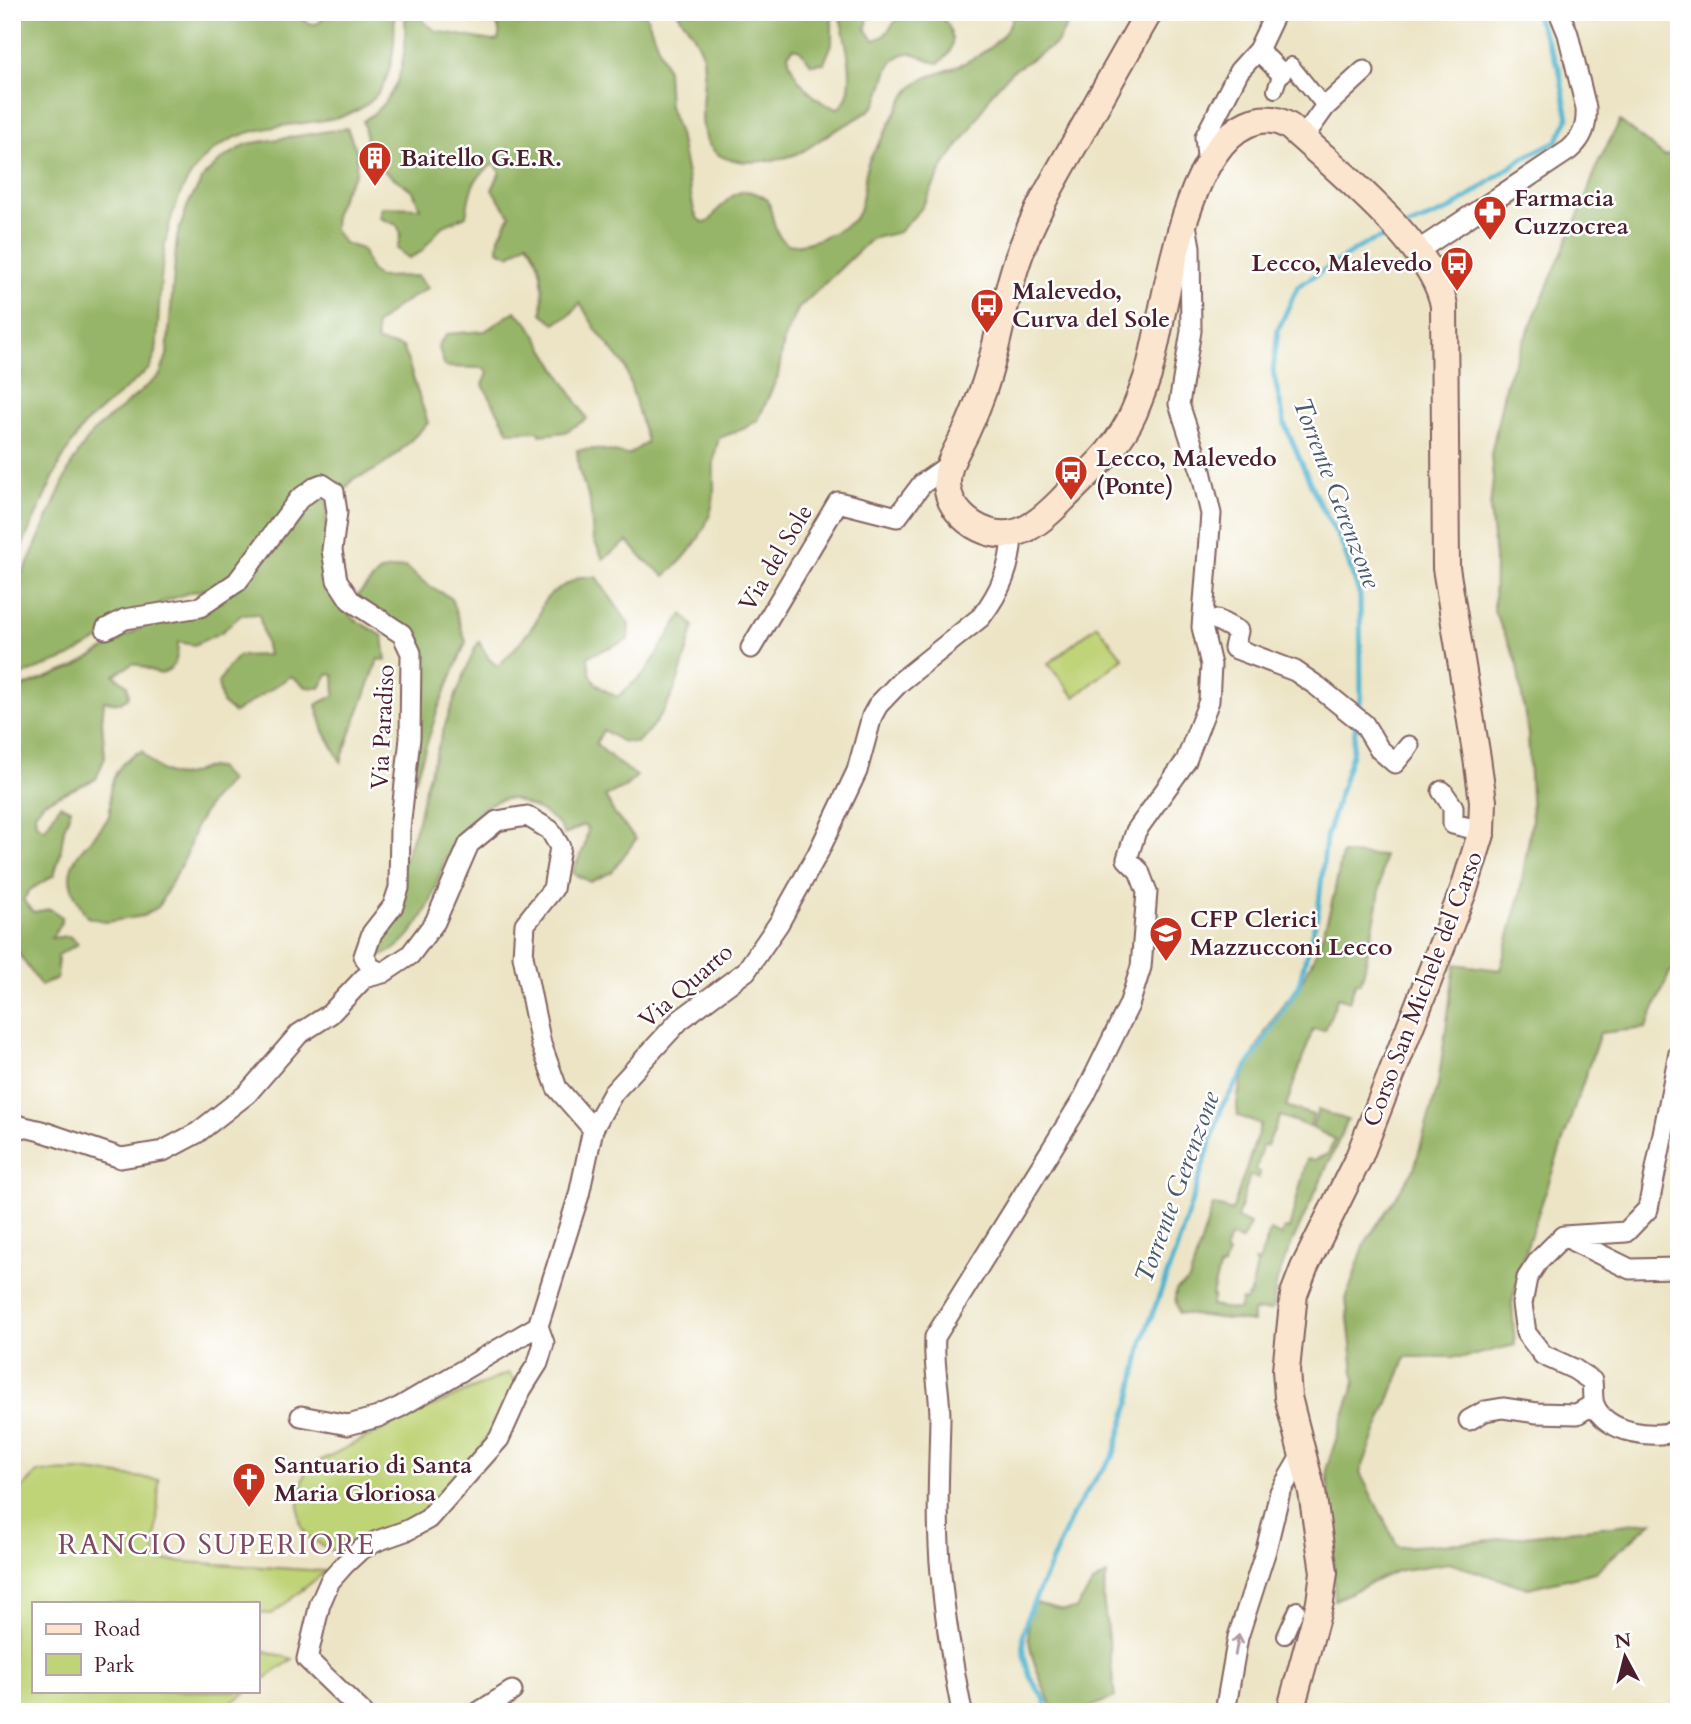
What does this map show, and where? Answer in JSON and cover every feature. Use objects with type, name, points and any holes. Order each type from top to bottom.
[{"type":"main road","points":[[1012,534],[999,535],[986,531],[975,526],[958,511],[948,493],[949,465],[973,416],[992,363],[1017,260],[1032,223],[1149,12]]},
{"type":"main road","name":"Corso San Michele del Carso","points":[[1012,534],[1032,527],[1052,509],[1101,462],[1123,433],[1148,374],[1171,270],[1196,188],[1208,166],[1233,132],[1254,121],[1266,118],[1279,120],[1303,138],[1380,209],[1438,282],[1444,306],[1446,569],[1483,801],[1482,831],[1464,889],[1359,1157],[1304,1268],[1294,1294],[1286,1370],[1288,1397],[1316,1508],[1324,1572],[1320,1602],[1290,1712]]},
{"type":"street","points":[[1208,166],[1205,137],[1239,71],[1258,50],[1276,12]]},
{"type":"street","points":[[1416,252],[1580,141],[1587,120],[1586,108],[1568,34],[1559,12]]},
{"type":"street","points":[[1258,50],[1278,82],[1291,65],[1325,107]]},
{"type":"street","points":[[1303,138],[1325,107],[1364,71]]},
{"type":"street","points":[[962,1712],[951,1657],[940,1572],[937,1481],[940,1414],[934,1355],[935,1337],[1084,1097],[1129,1005],[1141,967],[1147,891],[1139,871],[1127,859],[1136,831],[1186,761],[1209,701],[1211,665],[1202,626],[1211,514],[1201,471],[1179,404],[1191,331],[1190,247],[1185,220]]},
{"type":"street","name":"Via del Sole","points":[[751,648],[838,502],[897,517],[922,484],[949,465]]},
{"type":"street","name":"Via Paradiso","points":[[106,629],[125,619],[200,607],[237,582],[299,499],[322,484],[334,492],[337,512],[332,550],[337,580],[349,600],[402,634],[411,653],[410,738],[400,829],[399,888],[393,906],[372,933],[364,956],[370,968],[383,973]]},
{"type":"street","name":"Via Quarto","points":[[362,1712],[307,1660],[320,1604],[330,1581],[360,1550],[428,1520],[499,1439],[521,1390],[538,1363],[544,1343],[538,1326],[579,1195],[593,1129],[613,1093],[656,1043],[680,1020],[746,971],[779,923],[824,842],[857,771],[872,716],[878,705],[900,682],[981,617],[1007,575],[1012,534]]},
{"type":"street","points":[[1217,620],[1238,631],[1234,648],[1265,662],[1295,671],[1358,718],[1379,750],[1395,763],[1409,746]]},
{"type":"street","points":[[1442,791],[1452,807],[1453,824],[1482,831]]},
{"type":"street","points":[[12,1124],[121,1158],[163,1151],[197,1133],[247,1094],[299,1034],[330,1014],[364,978],[383,973],[410,955],[435,922],[469,844],[497,821],[527,816],[550,830],[561,847],[553,889],[525,924],[523,956],[541,1044],[557,1088],[593,1129]]},
{"type":"street","points":[[1679,1053],[1648,1209],[1626,1232],[1563,1236],[1539,1259],[1527,1278],[1522,1304],[1526,1333],[1543,1355],[1574,1368],[1592,1381],[1594,1404],[1607,1421],[1638,1434],[1665,1436],[1679,1430]]},
{"type":"street","points":[[1571,1236],[1573,1241],[1630,1269],[1679,1268]]},
{"type":"street","points":[[301,1416],[348,1425],[379,1417],[538,1326]]},
{"type":"street","points":[[1469,1420],[1485,1410],[1503,1408],[1537,1413],[1577,1414],[1594,1404]]},
{"type":"street","points":[[1225,1712],[1238,1637],[1266,1550],[1280,1492],[1303,1453]]},
{"type":"street","points":[[1284,1636],[1297,1609]]},
{"type":"street","points":[[479,1712],[512,1691]]},
{"type":"green space","points":[[12,12],[289,12],[314,24],[322,19],[325,12],[394,12],[391,63],[377,95],[353,112],[324,120],[256,131],[224,143],[196,168],[183,189],[167,233],[156,353],[150,368],[85,424],[60,463],[12,568]]},
{"type":"green space","points":[[405,12],[423,12],[424,22],[436,31],[492,41],[498,40],[498,27],[482,12],[645,12],[667,70],[669,106],[679,134],[694,211],[698,219],[704,223],[709,221],[734,195],[753,192],[768,200],[779,235],[786,243],[793,245],[824,237],[845,226],[857,215],[870,159],[901,103],[918,83],[987,50],[1004,33],[1014,12],[1074,12],[1057,43],[1011,72],[992,93],[945,164],[921,209],[899,232],[871,239],[798,309],[784,340],[778,376],[758,420],[719,438],[714,458],[713,504],[709,516],[691,549],[665,576],[641,557],[628,541],[603,559],[593,538],[590,501],[579,471],[577,450],[598,449],[628,455],[647,442],[625,366],[597,331],[580,303],[569,316],[554,323],[542,313],[541,275],[527,242],[510,255],[498,250],[499,237],[510,215],[492,190],[500,172],[495,163],[481,174],[473,185],[466,216],[441,227],[421,252],[409,258],[397,249],[401,233],[397,225],[380,218],[381,207],[420,208],[413,191],[378,167],[370,156],[363,121],[387,100],[400,74],[405,44]]},
{"type":"green space","points":[[677,12],[832,12],[832,44],[824,63],[811,64],[800,50],[794,48],[788,54],[794,71],[806,89],[822,102],[839,108],[846,99],[850,76],[839,12],[869,12],[866,29],[874,40],[883,36],[897,20],[908,13],[936,12],[947,24],[952,45],[950,52],[938,63],[912,53],[900,56],[889,67],[879,99],[871,109],[803,151],[783,158],[745,162],[723,157],[715,152],[708,142],[702,118],[702,53],[695,37]]},
{"type":"green space","points":[[1620,121],[1664,156],[1679,154],[1679,967],[1670,972],[1646,1028],[1600,1033],[1523,1258],[1512,1303],[1515,1345],[1467,1357],[1406,1357],[1360,1473],[1398,1547],[1474,1542],[1653,1521],[1595,1572],[1528,1588],[1449,1563],[1396,1571],[1335,1600],[1327,1467],[1355,1382],[1346,1299],[1365,1243],[1414,1169],[1438,1085],[1455,964],[1500,970],[1519,900],[1532,819],[1528,734],[1516,659],[1494,611],[1491,455],[1506,382],[1599,161]]},
{"type":"green space","points":[[347,128],[357,152],[356,172],[335,213],[334,230],[344,243],[362,249],[370,269],[378,277],[417,276],[428,288],[398,306],[376,325],[377,342],[403,347],[428,423],[394,456],[376,470],[354,478],[342,493],[326,476],[227,582],[218,587],[165,601],[69,657],[12,679],[12,589],[27,565],[70,467],[81,449],[93,432],[160,375],[167,355],[177,237],[188,204],[205,175],[222,159],[247,144]]},
{"type":"green space","points":[[515,311],[529,324],[587,419],[565,432],[540,435],[539,431],[509,432],[483,385],[488,372],[483,368],[445,367],[438,345],[447,334],[485,331]]},
{"type":"green space","points":[[327,491],[326,577],[332,593],[343,609],[354,619],[383,636],[386,661],[378,659],[341,762],[324,731],[316,705],[335,695],[334,675],[328,674],[320,688],[306,687],[291,676],[234,713],[222,703],[218,683],[238,656],[268,655],[259,614],[241,615],[222,632],[194,645],[178,642],[175,662],[165,672],[160,674],[134,663],[114,675],[127,685],[129,696],[120,703],[104,701],[102,721],[105,757],[96,779],[44,802],[35,813],[36,824],[45,829],[60,805],[71,809],[54,875],[30,890],[23,900],[33,912],[50,909],[62,917],[60,926],[51,938],[69,936],[78,944],[58,955],[57,978],[41,986],[16,950],[12,949],[12,691],[74,667],[156,619],[208,601],[301,507]]},
{"type":"green space","points":[[405,567],[429,586],[451,598],[466,642],[438,709],[414,784],[417,653],[357,596],[381,571]]},
{"type":"green space","points":[[580,577],[596,577],[629,624],[628,640],[588,656],[590,672],[595,682],[617,697],[645,673],[682,614],[694,626],[680,675],[660,717],[636,743],[621,741],[603,730],[596,744],[637,776],[625,787],[605,796],[615,815],[636,839],[612,872],[590,882],[572,873],[584,848],[588,829],[583,825],[564,835],[551,818],[522,803],[512,799],[492,803],[474,816],[454,844],[443,864],[430,903],[414,929],[393,950],[375,958],[372,953],[418,820],[425,787],[449,713],[475,648],[479,642],[489,659],[497,666],[530,630],[546,599],[559,588]]},
{"type":"green space","points":[[1097,625],[1123,658],[1075,697],[1048,664]]},
{"type":"green space","points":[[142,751],[166,773],[178,776],[202,769],[218,768],[230,781],[211,801],[196,826],[186,856],[158,907],[143,916],[107,922],[87,917],[72,887],[71,868],[108,818],[110,791],[117,772],[130,757]]},
{"type":"green space","points":[[1342,854],[1384,856],[1378,904],[1363,975],[1360,983],[1356,982],[1349,1001],[1338,997],[1325,1030],[1313,1029],[1286,1106],[1313,1115],[1310,1127],[1280,1116],[1267,1146],[1262,1146],[1256,1171],[1260,1172],[1258,1178],[1250,1175],[1237,1218],[1250,1224],[1242,1240],[1230,1237],[1224,1266],[1219,1268],[1211,1306],[1239,1310],[1242,1300],[1246,1301],[1250,1296],[1257,1265],[1255,1261],[1259,1262],[1270,1231],[1281,1236],[1284,1228],[1289,1229],[1307,1159],[1314,1160],[1328,1154],[1335,1139],[1312,1128],[1318,1110],[1348,1120],[1287,1254],[1277,1281],[1272,1310],[1253,1311],[1253,1322],[1179,1313],[1175,1299],[1176,1290],[1189,1280],[1213,1205],[1232,1211],[1261,1124],[1238,1116],[1237,1103],[1245,1073],[1268,1027],[1300,984],[1318,948],[1336,886]]},
{"type":"green space","points":[[508,1373],[519,1384],[476,1455],[414,1521],[340,1554],[313,1540],[304,1531],[299,1504],[306,1468],[401,1420]]},
{"type":"green space","points":[[87,1471],[159,1480],[155,1560],[326,1571],[272,1614],[259,1613],[259,1602],[32,1602],[32,1692],[247,1692],[218,1712],[12,1712],[12,1499],[38,1472]]},
{"type":"green space","points":[[1107,1575],[1103,1597],[1115,1697],[1079,1712],[1054,1712],[1037,1672],[1030,1644],[1028,1630],[1032,1602],[1063,1610],[1076,1609],[1093,1583]]},
{"type":"green space","points":[[259,1650],[293,1659],[259,1683]]},
{"type":"waterway","name":"Torrente Gerenzone","points":[[1407,227],[1451,209],[1523,158],[1557,141],[1568,119],[1559,68],[1534,12]]},
{"type":"waterway","name":"Torrente Gerenzone","points":[[1358,713],[1361,697],[1360,596],[1342,544],[1316,496],[1285,425],[1273,371],[1278,330],[1298,286],[1365,244],[1391,234]]},
{"type":"waterway","name":"Torrente Gerenzone","points":[[1047,1712],[1045,1700],[1030,1677],[1024,1656],[1023,1634],[1028,1615],[1073,1514],[1113,1457],[1130,1401],[1143,1339],[1177,1248],[1222,1106],[1298,987],[1318,912],[1326,838],[1352,754],[1356,723]]},
{"type":"place","name":"Baitello G.E.R.","points":[[375,188]]},
{"type":"place","name":"Farmacia Cuzzocrea","points":[[1490,242]]},
{"type":"place","name":"Lecco, Malevedo","points":[[1457,293]]},
{"type":"place","name":"Malevedo, Curva del Sole","points":[[987,335]]},
{"type":"place","name":"Lecco, Malevedo (Ponte)","points":[[1071,502]]},
{"type":"place","name":"CFP Clerici Mazzucconi Lecco","points":[[1166,963]]},
{"type":"place","name":"Santuario di Santa Maria Gloriosa","points":[[249,1509]]},
{"type":"district","name":"RANCIO SUPERIORE","points":[[217,1545]]}]
